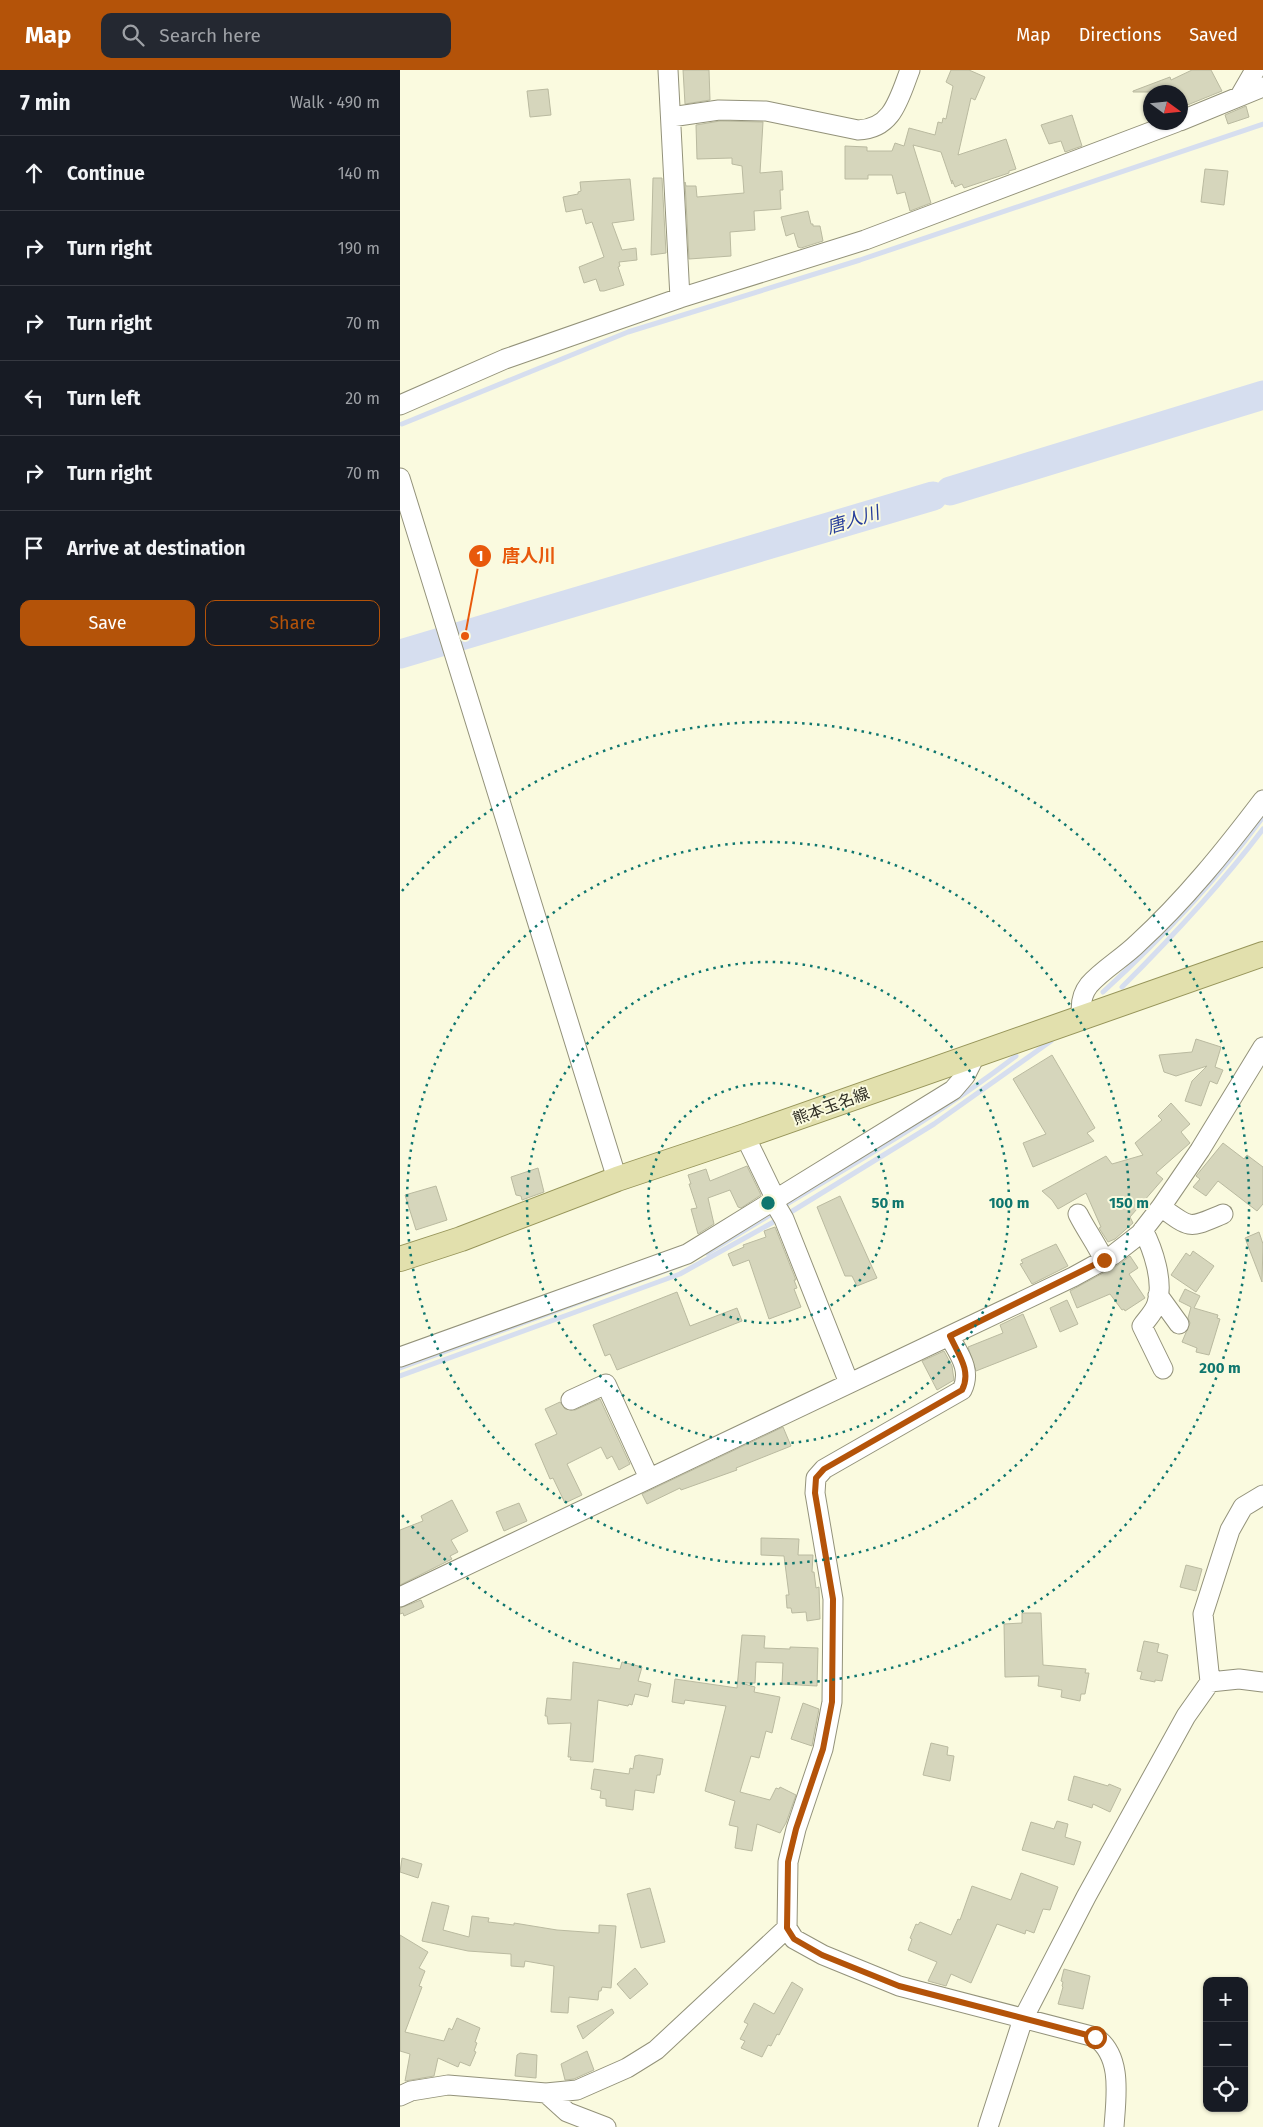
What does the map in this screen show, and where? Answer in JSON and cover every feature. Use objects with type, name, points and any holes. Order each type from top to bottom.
[{"type":"main road","name":"熊本玉名線","points":[[400,1259],[461,1239],[617,1179],[1263,954]]},
{"type":"street","points":[[668,70],[680,298]]},
{"type":"street","points":[[671,118],[719,110],[766,111],[858,130],[870,130],[884,123],[895,109],[910,70]]},
{"type":"street","points":[[1240,96],[1255,70]]},
{"type":"street","points":[[1188,118],[1263,87]]},
{"type":"street","points":[[400,406],[505,359],[680,298],[865,240],[1158,130]]},
{"type":"street","points":[[400,478],[617,1179]]},
{"type":"street","points":[[1082,1017],[1080,1003],[1089,986],[1138,943],[1195,885],[1263,800]]},
{"type":"street","points":[[400,1597],[950,1336],[1113,1255],[1143,1230],[1161,1207],[1200,1150],[1263,1047]]},
{"type":"street","points":[[400,1357],[687,1254],[778,1207],[953,1090],[965,1076],[976,1054]]},
{"type":"street","points":[[745,1136],[778,1207],[849,1383]]},
{"type":"street","points":[[1161,1207],[1181,1222],[1194,1226],[1224,1214]]},
{"type":"street","points":[[1078,1214],[1088,1235],[1095,1241],[1104,1260]]},
{"type":"street","points":[[1143,1230],[1153,1248],[1159,1277],[1158,1302],[1142,1326],[1163,1370]]},
{"type":"street","points":[[1158,1295],[1180,1324]]},
{"type":"street","points":[[950,1336],[966,1370],[966,1383],[962,1390],[824,1469],[816,1478],[815,1493],[833,1599],[832,1702],[823,1749],[796,1829],[788,1862],[787,1928],[794,1939],[822,1955],[899,1986],[1095,2037],[1104,2043],[1112,2055],[1117,2086],[1114,2127]]},
{"type":"street","points":[[571,1400],[606,1384],[649,1478]]},
{"type":"street","points":[[988,2127],[1023,2019],[1086,1897],[1186,1716],[1210,1682],[1203,1614],[1230,1530],[1243,1507],[1263,1495]]},
{"type":"street","points":[[1210,1682],[1239,1679],[1263,1682]]},
{"type":"street","points":[[400,2096],[411,2091],[448,2085],[546,2093],[577,2090],[627,2068],[656,2050],[787,1928]]},
{"type":"street","points":[[546,2093],[567,2112],[606,2127]]},
{"type":"building","points":[[683,70],[709,70],[710,100],[685,104]]},
{"type":"building","points":[[951,70],[969,70],[985,77],[975,100],[971,98],[958,155],[1006,139],[1016,169],[964,188],[962,184],[955,187],[952,180],[952,184],[941,152],[913,145],[931,203],[910,211],[905,192],[897,194],[892,175],[868,175],[868,179],[845,179],[845,146],[867,147],[867,151],[892,151],[895,143],[904,146],[909,128],[935,135],[938,122],[942,123],[943,118],[946,119],[953,86],[946,82]]},
{"type":"building","points":[[1192,70],[1211,70],[1222,91],[1188,105],[1188,85],[1149,85],[1170,77],[1171,80]]},
{"type":"building","points":[[1143,87],[1143,92],[1133,91]]},
{"type":"building","points":[[548,89],[551,115],[530,117],[527,91]]},
{"type":"building","points":[[1246,106],[1249,117],[1228,124],[1225,115]]},
{"type":"building","points":[[1072,115],[1082,146],[1065,152],[1061,141],[1049,144],[1041,125]]},
{"type":"building","points":[[720,121],[763,122],[760,173],[782,171],[781,209],[754,211],[755,230],[730,232],[731,256],[689,259],[685,182],[686,186],[696,186],[697,197],[744,193],[742,166],[732,164],[732,158],[697,159],[696,125]]},
{"type":"building","points":[[1205,169],[1228,171],[1224,205],[1201,202]]},
{"type":"building","points":[[653,178],[662,178],[666,253],[651,255]]},
{"type":"building","points":[[630,179],[634,220],[612,223],[622,250],[636,248],[637,260],[619,262],[620,266],[618,267],[624,285],[600,291],[596,279],[584,283],[579,267],[604,257],[592,222],[586,224],[582,209],[566,212],[563,197],[578,194],[581,191],[580,182]]},
{"type":"building","points":[[808,211],[811,224],[813,226],[820,226],[823,241],[801,248],[798,247],[794,233],[786,236],[781,217]]},
{"type":"building","points":[[1196,1039],[1221,1047],[1215,1067],[1223,1070],[1217,1084],[1210,1081],[1201,1106],[1185,1101],[1192,1081],[1207,1066],[1176,1076],[1164,1072],[1159,1055],[1192,1052]]},
{"type":"building","points":[[1052,1055],[1095,1128],[1087,1133],[1094,1141],[1033,1167],[1023,1143],[1046,1134],[1013,1079]]},
{"type":"building","points":[[1171,1103],[1190,1124],[1181,1132],[1190,1143],[1156,1173],[1163,1179],[1130,1217],[1133,1223],[1115,1239],[1108,1242],[1099,1228],[1101,1227],[1086,1193],[1058,1209],[1042,1191],[1106,1156],[1112,1164],[1143,1155],[1135,1143],[1162,1120],[1158,1116]]},
{"type":"building","points":[[1223,1143],[1244,1159],[1247,1155],[1263,1167],[1263,1204],[1257,1211],[1218,1181],[1206,1196],[1193,1187],[1200,1179],[1196,1176]]},
{"type":"building","points":[[747,1166],[761,1195],[741,1208],[738,1207],[730,1190],[708,1198],[714,1224],[698,1234],[691,1209],[697,1208],[688,1175],[706,1169],[710,1181]]},
{"type":"building","points":[[538,1168],[544,1192],[522,1200],[521,1196],[516,1195],[511,1177]]},
{"type":"building","points":[[436,1186],[447,1220],[416,1230],[405,1195]]},
{"type":"building","points":[[840,1196],[877,1278],[857,1286],[852,1276],[845,1276],[817,1207]]},
{"type":"building","points":[[775,1227],[796,1280],[794,1280],[797,1288],[794,1289],[801,1307],[769,1319],[749,1260],[733,1266],[728,1254],[744,1247],[743,1245],[766,1237],[764,1231]]},
{"type":"building","points":[[1259,1232],[1263,1244],[1262,1282],[1245,1238]]},
{"type":"building","points":[[1056,1244],[1068,1266],[1032,1284],[1020,1264],[1023,1263],[1021,1260]]},
{"type":"building","points":[[1193,1251],[1214,1266],[1196,1292],[1171,1275],[1186,1253],[1190,1256]]},
{"type":"building","points":[[1130,1256],[1138,1268],[1129,1274],[1145,1298],[1125,1311],[1124,1309],[1122,1310],[1110,1294],[1077,1308],[1070,1291],[1118,1265]]},
{"type":"building","points":[[1185,1289],[1200,1296],[1194,1308],[1218,1315],[1217,1318],[1220,1319],[1209,1355],[1196,1352],[1197,1348],[1182,1342],[1190,1323],[1188,1318],[1191,1307],[1179,1301]]},
{"type":"building","points":[[677,1292],[690,1326],[737,1308],[742,1321],[617,1370],[610,1354],[605,1356],[593,1325]]},
{"type":"building","points":[[1067,1300],[1078,1324],[1060,1332],[1050,1308]]},
{"type":"building","points":[[1023,1314],[1037,1347],[976,1371],[968,1347],[1003,1333],[1000,1325]]},
{"type":"building","points":[[944,1351],[952,1366],[954,1380],[937,1390],[922,1361]]},
{"type":"building","points":[[600,1399],[630,1464],[619,1470],[612,1456],[607,1459],[601,1447],[567,1464],[582,1495],[565,1503],[553,1478],[550,1479],[535,1444],[557,1434],[545,1409],[560,1402],[565,1409],[575,1410]]},
{"type":"building","points":[[783,1427],[791,1446],[736,1468],[737,1470],[681,1490],[680,1488],[647,1504],[642,1494]]},
{"type":"building","points":[[452,1500],[468,1531],[451,1540],[458,1552],[450,1556],[452,1559],[400,1585],[400,1530],[423,1521],[421,1516]]},
{"type":"building","points":[[519,1503],[527,1521],[504,1531],[496,1512]]},
{"type":"building","points":[[761,1538],[799,1539],[798,1555],[813,1555],[812,1572],[814,1572],[816,1588],[819,1587],[820,1619],[807,1621],[806,1612],[792,1613],[791,1608],[787,1608],[786,1595],[789,1595],[784,1556],[761,1555]]},
{"type":"building","points":[[1186,1565],[1202,1569],[1196,1591],[1180,1587]]},
{"type":"building","points":[[421,1600],[424,1607],[404,1616],[403,1613],[400,1614],[400,1608]]},
{"type":"building","points":[[1022,1613],[1041,1613],[1043,1665],[1086,1669],[1085,1673],[1089,1673],[1085,1694],[1081,1694],[1080,1701],[1061,1697],[1062,1690],[1038,1686],[1039,1676],[1005,1677],[1004,1624],[1022,1623]]},
{"type":"building","points":[[742,1635],[765,1636],[764,1648],[818,1648],[817,1686],[782,1684],[783,1663],[756,1662],[755,1683],[741,1683],[755,1687],[754,1692],[780,1697],[772,1733],[766,1731],[759,1758],[751,1756],[740,1792],[770,1800],[776,1788],[779,1789],[780,1787],[796,1795],[786,1823],[780,1833],[757,1824],[752,1851],[735,1848],[738,1827],[729,1825],[735,1801],[705,1791],[726,1706],[685,1700],[684,1704],[672,1702],[675,1679],[737,1688]]},
{"type":"building","points":[[1144,1641],[1159,1644],[1157,1652],[1168,1655],[1162,1681],[1155,1680],[1155,1682],[1140,1679],[1142,1672],[1137,1671]]},
{"type":"building","points":[[573,1662],[620,1669],[622,1662],[642,1667],[638,1681],[651,1684],[648,1697],[635,1694],[632,1705],[629,1704],[628,1706],[598,1700],[593,1762],[570,1760],[571,1757],[568,1757],[571,1723],[548,1724],[547,1716],[545,1716],[547,1698],[571,1700]]},
{"type":"building","points":[[803,1703],[819,1709],[812,1746],[791,1739]]},
{"type":"building","points":[[931,1743],[948,1747],[947,1755],[954,1756],[950,1781],[923,1775]]},
{"type":"building","points":[[635,1756],[663,1759],[660,1775],[657,1775],[654,1793],[635,1790],[633,1810],[606,1806],[606,1799],[600,1798],[601,1791],[591,1789],[594,1769],[629,1774],[630,1768],[633,1769]]},
{"type":"building","points":[[1074,1776],[1108,1786],[1109,1784],[1121,1789],[1110,1812],[1093,1804],[1092,1808],[1068,1800]]},
{"type":"building","points":[[1057,1821],[1068,1824],[1065,1837],[1081,1842],[1074,1865],[1022,1850],[1031,1822],[1054,1829]]},
{"type":"building","points":[[402,1858],[422,1864],[418,1878],[400,1872]]},
{"type":"building","points":[[1021,1873],[1058,1887],[1050,1910],[1043,1909],[1034,1933],[1026,1930],[1025,1934],[997,1924],[971,1983],[951,1974],[946,1986],[928,1981],[937,1962],[908,1950],[912,1939],[910,1938],[916,1924],[918,1925],[920,1922],[951,1935],[958,1919],[960,1920],[972,1886],[1011,1900]]},
{"type":"building","points":[[650,1888],[665,1942],[641,1948],[627,1894]]},
{"type":"building","points":[[432,1902],[449,1906],[443,1930],[469,1937],[472,1916],[489,1918],[488,1922],[514,1925],[514,1923],[557,1930],[599,1933],[599,1925],[616,1926],[611,1988],[602,1987],[601,1991],[599,1991],[598,2000],[569,1997],[568,2013],[551,2012],[554,1966],[525,1961],[524,1967],[511,1966],[511,1954],[468,1951],[422,1941]]},
{"type":"building","points":[[400,1935],[428,1952],[419,1968],[425,1971],[419,1986],[422,1987],[405,2032],[444,2041],[449,2028],[452,2030],[457,2018],[480,2028],[475,2042],[477,2043],[474,2051],[476,2052],[470,2066],[460,2062],[458,2067],[438,2058],[434,2076],[405,2081],[410,2054],[400,2051]]},
{"type":"building","points":[[635,1968],[648,1984],[630,1999],[617,1984]]},
{"type":"building","points":[[1064,1969],[1090,1976],[1083,2009],[1058,2004],[1063,1987],[1063,1982],[1061,1981]]},
{"type":"building","points":[[792,1982],[803,1989],[779,2035],[777,2034],[771,2046],[768,2045],[762,2057],[741,2048],[745,2041],[740,2039],[748,2024],[744,2022],[754,2003],[774,2014]]},
{"type":"building","points":[[612,2009],[614,2013],[583,2039],[577,2026]]},
{"type":"building","points":[[587,2051],[594,2070],[574,2079],[565,2080],[561,2064]]},
{"type":"building","points":[[520,2053],[537,2055],[536,2078],[515,2076],[517,2055]]},
{"type":"waterway","points":[[402,424],[628,332],[860,260],[1263,124]]},
{"type":"waterway","name":"唐人川","points":[[950,491],[1263,395]]},
{"type":"waterway","name":"唐人川","points":[[400,654],[933,496]]},
{"type":"waterway","points":[[1103,992],[1187,909],[1263,817]]},
{"type":"waterway","points":[[1122,987],[1195,911],[1263,829]]},
{"type":"waterway","points":[[786,1215],[934,1124],[1051,1041]]},
{"type":"waterway","points":[[782,1207],[931,1116],[1016,1056]]},
{"type":"waterway","points":[[707,1253],[775,1212]]},
{"type":"waterway","points":[[400,1376],[680,1274],[779,1219]]},
{"type":"waterway","points":[[400,1368],[681,1265]]},
{"type":"place","name":"唐人川","points":[[465,636]]},
{"type":"route","points":[[1095,2037],[899,1986],[822,1955],[794,1939],[787,1928],[788,1862],[796,1829],[823,1749],[832,1702],[833,1599],[815,1493],[816,1478],[824,1469],[962,1390],[966,1383],[966,1370],[950,1336],[1073,1277],[1104,1260]]}]
